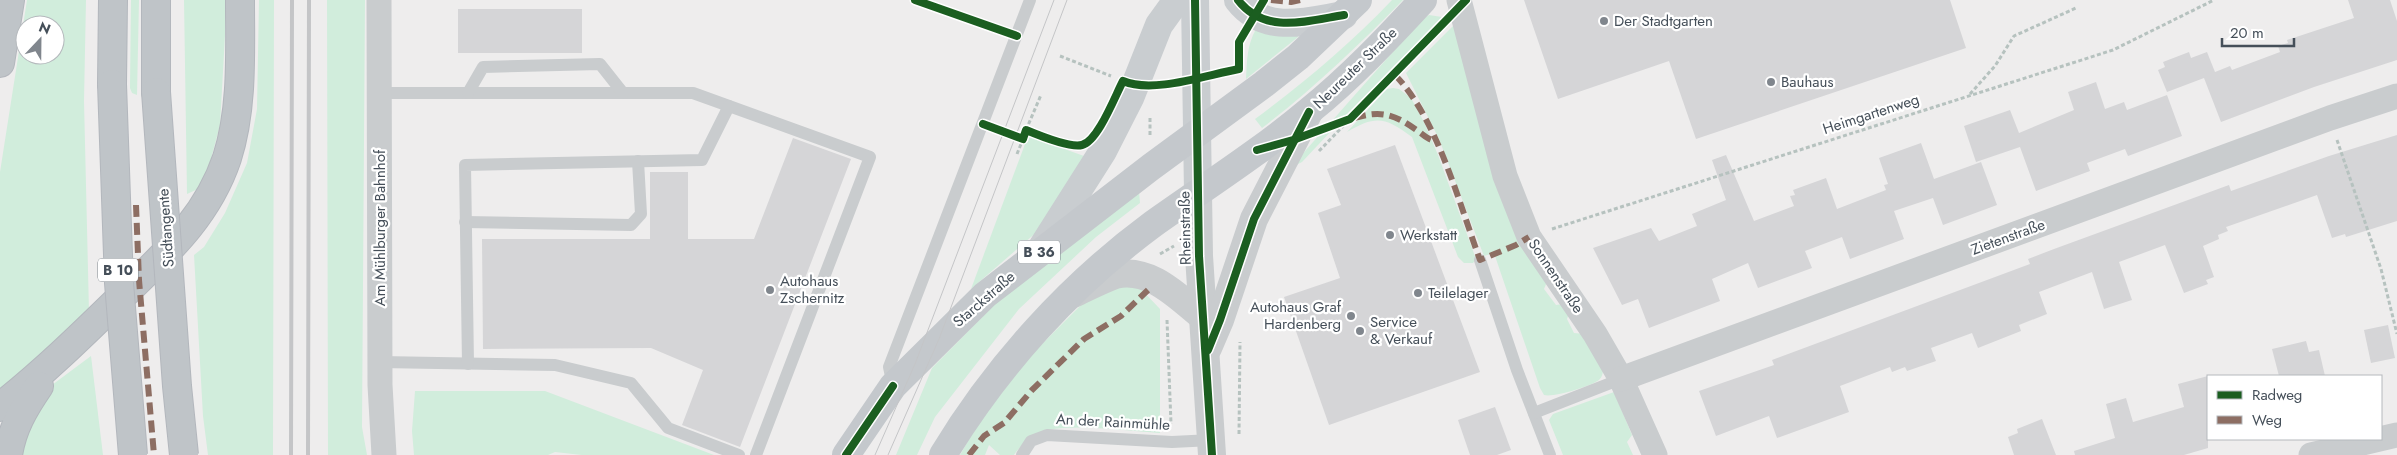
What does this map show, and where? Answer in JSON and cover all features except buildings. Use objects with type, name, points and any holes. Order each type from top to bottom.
[{"type":"highway","points":[[0,63],[10,0]]},
{"type":"highway","name":"B 10","points":[[113,0],[112,84],[119,283],[133,455]]},
{"type":"highway","name":"Südtangente","points":[[156,0],[156,92],[177,386],[184,455]]},
{"type":"highway","points":[[0,408],[52,366],[176,243],[199,216],[217,184],[227,157],[234,129],[239,76],[240,0]]},
{"type":"highway","points":[[8,455],[10,439],[17,421],[52,366]]},
{"type":"main road","points":[[1038,253],[1103,150],[1130,98],[1159,25],[1177,0]]},
{"type":"main road","name":"Rheinstraße","points":[[1195,0],[1198,193]]},
{"type":"main road","points":[[1238,0],[1254,16],[1279,24],[1351,7]]},
{"type":"main road","name":"Neureuter Straße","points":[[1068,296],[1137,237],[1309,112],[1381,45],[1423,0]]},
{"type":"main road","points":[[1197,133],[1298,56],[1351,7]]},
{"type":"main road","name":"Starckstraße","points":[[846,455],[893,386],[985,295],[1197,133]]},
{"type":"main road","points":[[943,455],[978,401],[1028,338],[1068,296]]},
{"type":"street","name":"Am Mühlburger Bahnhof","points":[[379,0],[380,362],[384,455]]},
{"type":"street","name":"Sonnenstraße","points":[[1459,0],[1505,176],[1529,237],[1596,334],[1620,379],[1655,455]]},
{"type":"street","name":"Zietenstraße","points":[[1620,379],[2330,118],[2397,96]]},
{"type":"street","points":[[1207,352],[1220,320],[1254,219],[1309,112]]},
{"type":"street","name":"Rheinstraße","points":[[1198,193],[1199,256],[1203,317],[1221,444]]},
{"type":"street","points":[[1068,296],[1116,275],[1132,274],[1150,277],[1157,281],[1203,317]]},
{"type":"street","points":[[2382,438],[2397,435]]},
{"type":"street","points":[[2311,455],[2376,440]]},
{"type":"lane","points":[[893,386],[889,367],[1030,0]]},
{"type":"lane","points":[[468,93],[483,67],[600,64],[623,93]]},
{"type":"lane","points":[[380,93],[693,93],[870,157],[756,455]]},
{"type":"lane","points":[[468,364],[465,165],[702,160],[729,106]]},
{"type":"lane","points":[[466,222],[632,225],[641,214],[638,161]]},
{"type":"lane","points":[[1480,260],[1550,455]]},
{"type":"lane","points":[[380,362],[555,365],[631,383],[668,428],[740,455]]},
{"type":"lane","points":[[1534,413],[1620,379]]},
{"type":"lane","name":"An der Rainmühle","points":[[1022,455],[1031,441],[1047,435],[1221,444]]},
{"type":"path","points":[[1970,94],[1995,66],[2014,36],[2076,8]]},
{"type":"path","points":[[1060,56],[1114,77]]},
{"type":"path","points":[[1026,130],[1041,95]]},
{"type":"path","points":[[2330,118],[2381,269],[2397,334]]},
{"type":"path","points":[[1318,153],[1350,119]]},
{"type":"path","points":[[1017,154],[1023,140]]},
{"type":"path","points":[[1221,444],[1240,340]]},
{"type":"green space","points":[[27,0],[86,0],[84,101],[89,312],[0,395],[0,172],[17,65],[65,65],[65,15],[25,15]]},
{"type":"green space","points":[[131,0],[139,0],[137,95],[132,93],[130,88]]},
{"type":"green space","points":[[184,0],[227,0],[220,125],[211,159],[200,188],[187,194]]},
{"type":"green space","points":[[259,0],[274,0],[273,455],[208,455],[203,416],[194,255],[204,247],[225,213],[247,163],[257,109]]},
{"type":"green space","points":[[327,0],[365,0],[362,427],[367,455],[328,455]]},
{"type":"green space","points":[[1392,0],[1403,0],[1335,67],[1262,128],[1255,119],[1326,62]]},
{"type":"green space","points":[[1429,15],[1442,17],[1345,116],[1331,122],[1421,20]]},
{"type":"green space","points":[[1454,25],[1547,282],[1544,289],[1556,305],[1563,304],[1570,311],[1567,319],[1574,333],[1585,334],[1603,369],[1599,380],[1580,388],[1563,393],[1544,395],[1540,388],[1494,253],[1484,256],[1439,139],[1406,73]]},
{"type":"green space","points":[[1256,29],[1297,30],[1298,37],[1246,79],[1249,47]]},
{"type":"green space","points":[[1387,89],[1399,89],[1411,98],[1424,122],[1476,259],[1473,263],[1464,263],[1458,257],[1412,137],[1395,125],[1380,121],[1366,123],[1347,132]]},
{"type":"green space","points":[[1333,129],[1302,162],[1290,168],[1321,133]]},
{"type":"green space","points":[[1028,136],[1084,156],[1038,231],[971,289]]},
{"type":"green space","points":[[1139,191],[1140,203],[1096,237],[1019,309],[935,417],[917,455],[896,455],[932,368],[1004,295]]},
{"type":"green space","points":[[1123,286],[1140,288],[1160,309],[1160,433],[1061,428],[1043,431],[1033,436],[1014,455],[1000,455],[989,445],[985,455],[960,455],[976,427],[1027,359],[1089,297]]},
{"type":"green space","points":[[91,356],[103,455],[15,455],[52,385]]},
{"type":"green space","points":[[415,391],[545,391],[714,455],[582,455],[555,452],[548,455],[414,455],[412,431]]},
{"type":"green space","points":[[1614,392],[1632,435],[1627,442],[1633,455],[1563,455],[1549,420],[1553,414]]},
{"type":"tram line","points":[[875,455],[915,364],[1054,0]]},
{"type":"tram line","points":[[888,455],[939,339],[1067,0]]},
{"type":"railway","points":[[291,455],[292,0]]},
{"type":"railway","points":[[308,455],[309,0]]},
{"type":"marked path","points":[[1271,0],[1291,2],[1300,0]]},
{"type":"marked path","points":[[1395,75],[1410,93],[1435,137],[1480,260],[1516,245],[1529,237]]},
{"type":"marked path","points":[[1354,118],[1372,114],[1388,115],[1410,125],[1428,138],[1436,141]]},
{"type":"marked path","points":[[136,205],[139,280],[154,455]]},
{"type":"marked path","points":[[969,455],[984,436],[1004,423],[1032,390],[1084,339],[1121,316],[1148,290]]},
{"type":"cycle path","points":[[915,0],[1017,36]]},
{"type":"cycle path","points":[[1195,0],[1199,256],[1212,455]]},
{"type":"cycle path","points":[[1238,0],[1249,11],[1261,18],[1274,22],[1301,22],[1344,15]]},
{"type":"cycle path","points":[[983,124],[1023,139],[1026,130],[1062,143],[1082,145],[1088,142],[1100,127],[1123,81],[1135,84],[1164,84],[1239,69],[1239,42],[1264,0]]},
{"type":"cycle path","points":[[1257,150],[1293,140],[1350,119],[1466,0]]},
{"type":"cycle path","points":[[1208,350],[1254,219],[1309,112]]},
{"type":"cycle path","points":[[846,455],[893,386]]},
{"type":"place","name":"Der Stadtgarten","points":[[1604,21]]},
{"type":"place","name":"Bauhaus","points":[[1771,82]]},
{"type":"place","name":"Werkstatt","points":[[1390,235]]},
{"type":"place","name":"Autohaus Zschernitz","points":[[770,290]]},
{"type":"place","name":"Teilelager","points":[[1418,293]]},
{"type":"place","name":"Autohaus Graf Hardenberg","points":[[1351,316]]},
{"type":"place","name":"Service & Verkauf","points":[[1360,331]]}]
